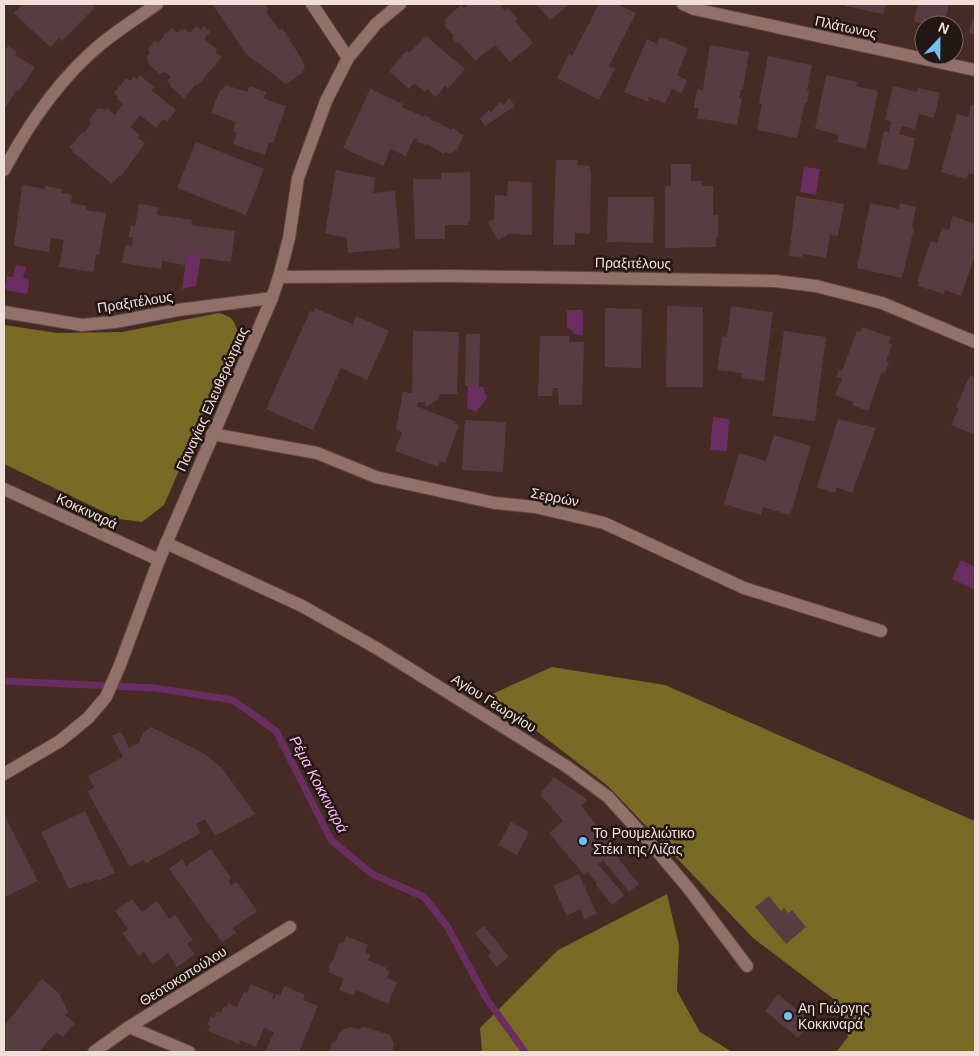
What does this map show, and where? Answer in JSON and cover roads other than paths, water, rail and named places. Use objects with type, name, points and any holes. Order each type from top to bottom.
[{"type":"street","points":[[4,170],[29,126],[75,67],[102,43],[157,4]]},
{"type":"street","points":[[312,4],[348,58]]},
{"type":"street","name":"Παναγίας Ελευθερώτριας","points":[[4,774],[60,741],[88,718],[106,697],[166,543],[272,298],[289,238],[301,171],[326,101],[348,58],[376,24],[400,4]]},
{"type":"street","name":"Πλάτωνος","points":[[683,4],[694,9],[975,70]]},
{"type":"street","name":"Πραξιτέλους","points":[[279,277],[461,276],[775,281],[816,286],[882,303],[975,342]]},
{"type":"street","name":"Πραξιτέλους","points":[[4,312],[82,324],[115,322],[178,310],[272,298]]},
{"type":"street","name":"Σερρών","points":[[212,434],[318,453],[376,477],[495,503],[535,507],[604,523],[744,588],[881,631]]},
{"type":"street","name":"Κοκκιναρά","points":[[4,489],[159,560]]},
{"type":"street","name":"Αγίου Γεωργίου","points":[[166,543],[302,606],[378,649],[566,766],[608,797],[651,844],[689,889],[747,966]]},
{"type":"street","points":[[4,764],[17,767]]},
{"type":"street","name":"Θεοτοκοπούλου","points":[[94,1052],[129,1027],[290,927]]},
{"type":"street","points":[[129,1027],[189,1052]]},
{"type":"waterway","name":"Ρέμα Κοκκιναρά","points":[[4,681],[155,688],[233,700],[276,731],[331,840],[372,874],[424,897],[447,926],[486,998],[525,1052]]},
{"type":"place","name":"Το Ρουμελιώτικο Στέκι της Λίζας","points":[[583,841]]},
{"type":"place","name":"Αη Γιώργης Κοκκιναρά","points":[[788,1016]]}]
